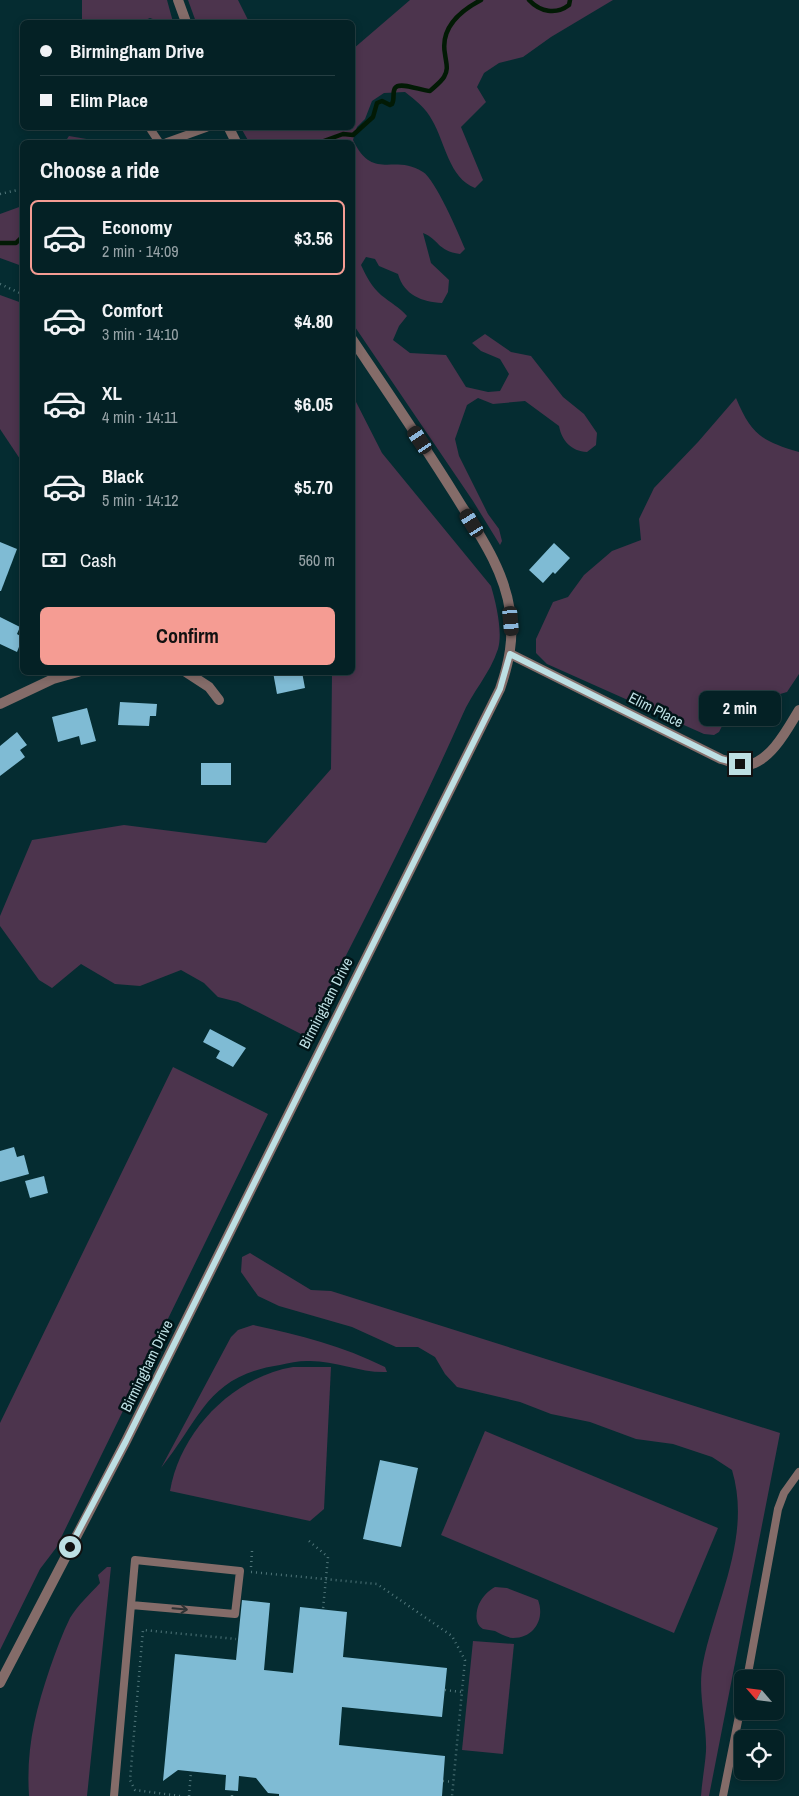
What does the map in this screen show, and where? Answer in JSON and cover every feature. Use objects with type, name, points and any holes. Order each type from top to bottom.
[{"type":"street","points":[[178,0],[185,20]]},
{"type":"street","name":"Birmingham Drive","points":[[0,1683],[126,1441],[332,1024],[410,872],[500,689],[510,654],[512,632],[510,610],[504,588],[490,555],[420,440],[355,343]]},
{"type":"street","name":"Elim Place","points":[[510,654],[721,759],[740,764],[748,765],[764,757],[799,710]]},
{"type":"street","points":[[0,704],[53,679],[67,675]]},
{"type":"street","points":[[191,675],[209,687],[219,700]]},
{"type":"lane","points":[[152,130],[158,140]]},
{"type":"lane","points":[[173,140],[200,130]]},
{"type":"lane","points":[[749,1670],[778,1509],[784,1493],[799,1472]]},
{"type":"lane","points":[[114,1796],[131,1605],[136,1560],[240,1571],[235,1614],[131,1605]]},
{"type":"lane","points":[[723,1796],[738,1720]]},
{"type":"path","points":[[0,194],[20,189]]},
{"type":"path","points":[[0,284],[20,293]]},
{"type":"path","points":[[309,1541],[328,1557],[323,1609]]},
{"type":"path","points":[[250,1572],[252,1551]]},
{"type":"path","points":[[240,1571],[376,1584],[452,1636],[465,1660],[452,1796]]},
{"type":"path","points":[[180,1796],[135,1790],[130,1780],[143,1630],[236,1639]]},
{"type":"path","points":[[445,1690],[461,1692]]},
{"type":"path","points":[[189,1796],[191,1771]]},
{"type":"path","points":[[443,1781],[453,1782]]},
{"type":"path","points":[[232,1791],[232,1796]]},
{"type":"shaded area","points":[[82,0],[167,0],[172,20],[156,20],[150,18],[145,20],[82,20]]},
{"type":"shaded area","points":[[188,0],[238,0],[248,20],[195,20]]},
{"type":"shaded area","points":[[410,0],[613,0],[551,37],[523,57],[499,63],[484,73],[477,87],[486,102],[461,127],[483,180],[475,188],[466,183],[453,168],[430,116],[405,92],[384,93],[372,101],[365,119],[357,127],[353,140],[248,140],[242,130],[355,130],[355,47]]},
{"type":"shaded area","points":[[69,136],[92,140],[66,140]]},
{"type":"shaded area","points":[[355,143],[368,160],[376,164],[402,165],[423,172],[434,185],[446,207],[465,249],[460,254],[452,252],[442,248],[432,238],[423,233],[431,263],[449,280],[448,292],[442,303],[428,301],[415,296],[405,287],[398,274],[379,266],[375,259],[366,257],[361,265],[372,285],[381,295],[407,316],[399,326],[393,340],[410,353],[446,355],[466,387],[488,392],[500,391],[509,374],[500,359],[481,351],[472,343],[485,334],[511,352],[531,356],[563,397],[584,414],[597,433],[596,445],[587,452],[576,450],[565,441],[559,426],[525,401],[493,404],[478,398],[467,405],[455,439],[459,456],[488,514],[499,529],[502,541],[500,545],[473,501],[355,327]]},
{"type":"shaded area","points":[[20,207],[20,265],[0,258],[0,214]]},
{"type":"shaded area","points":[[0,295],[20,302],[20,459],[0,429]]},
{"type":"shaded area","points":[[736,398],[747,420],[766,440],[799,452],[799,674],[787,692],[770,697],[740,691],[719,732],[714,735],[704,734],[547,664],[536,653],[536,639],[553,602],[568,597],[584,575],[612,551],[641,540],[639,519],[654,488],[698,442]]},
{"type":"shaded area","points":[[355,400],[382,453],[491,586],[497,609],[500,634],[495,658],[466,707],[405,837],[305,1036],[238,1002],[218,997],[204,983],[181,970],[140,986],[115,984],[81,964],[52,988],[39,980],[0,926],[0,916],[32,840],[124,825],[266,843],[331,769],[332,675],[355,675]]},
{"type":"shaded area","points":[[173,1067],[268,1114],[56,1548],[40,1569],[0,1650],[0,1423]]},
{"type":"shaded area","points":[[250,1253],[311,1290],[331,1291],[780,1433],[709,1796],[701,1796],[706,1751],[701,1674],[735,1544],[738,1519],[737,1495],[732,1470],[712,1457],[673,1444],[636,1439],[590,1422],[551,1414],[520,1402],[457,1387],[445,1374],[435,1357],[418,1347],[396,1347],[352,1327],[279,1306],[258,1296],[241,1272],[242,1257]]},
{"type":"shaded area","points":[[253,1325],[337,1347],[385,1367],[387,1372],[367,1371],[317,1361],[290,1363],[256,1370],[236,1379],[208,1401],[161,1468],[231,1337],[238,1330]]},
{"type":"shaded area","points":[[293,1367],[331,1367],[324,1509],[310,1521],[170,1491],[176,1469],[185,1448],[197,1428],[213,1410],[230,1395],[250,1382],[271,1373]]},
{"type":"shaded area","points":[[485,1431],[718,1528],[674,1633],[441,1535]]},
{"type":"shaded area","points":[[107,1567],[111,1567],[87,1796],[29,1796],[30,1746],[40,1700],[50,1668],[70,1618],[80,1604],[100,1583],[98,1575]]},
{"type":"shaded area","points":[[495,1587],[507,1588],[538,1600],[540,1607],[539,1620],[527,1635],[513,1638],[495,1631],[483,1629],[478,1624],[476,1617],[479,1604],[486,1594]]},
{"type":"shaded area","points":[[473,1641],[514,1644],[503,1754],[462,1750]]},
{"type":"building","points":[[0,542],[17,549],[1,591],[0,591]]},
{"type":"building","points":[[554,543],[570,558],[555,574],[553,572],[543,583],[529,570]]},
{"type":"building","points":[[0,617],[20,627],[17,634],[20,636],[20,644],[17,652],[0,644]]},
{"type":"building","points":[[274,675],[303,675],[305,688],[277,694]]},
{"type":"building","points":[[120,702],[157,704],[156,716],[150,716],[149,726],[118,725]]},
{"type":"building","points":[[87,708],[96,741],[81,745],[79,736],[58,742],[52,717]]},
{"type":"building","points":[[17,732],[27,745],[20,750],[25,757],[0,776],[0,746]]},
{"type":"building","points":[[201,763],[231,763],[231,785],[201,785]]},
{"type":"building","points":[[210,1029],[246,1048],[233,1067],[216,1058],[220,1051],[203,1042]]},
{"type":"building","points":[[14,1147],[17,1157],[24,1155],[29,1174],[0,1182],[0,1151]]},
{"type":"building","points":[[44,1176],[48,1193],[30,1198],[25,1181]]},
{"type":"building","points":[[380,1460],[418,1468],[401,1547],[363,1539]]},
{"type":"building","points":[[242,1600],[270,1603],[264,1670],[293,1673],[300,1607],[347,1612],[343,1657],[447,1668],[442,1717],[342,1707],[339,1745],[445,1756],[442,1796],[279,1796],[279,1794],[268,1793],[256,1778],[239,1776],[238,1791],[225,1790],[226,1775],[178,1770],[163,1781],[175,1654],[236,1660]]},
{"type":"waterway","points":[[326,140],[343,134],[353,135],[373,117],[377,103],[382,101],[390,105],[392,104],[394,90],[398,86],[430,91],[446,74],[447,66],[444,45],[449,28],[459,15],[481,0]]},
{"type":"waterway","points":[[529,0],[538,7],[548,11],[564,8],[569,5],[570,0]]},
{"type":"waterway","points":[[0,243],[16,243],[20,239]]},
{"type":"route","points":[[70,1547],[126,1441],[332,1024],[410,872],[500,689],[510,654],[721,759],[740,764]]}]
